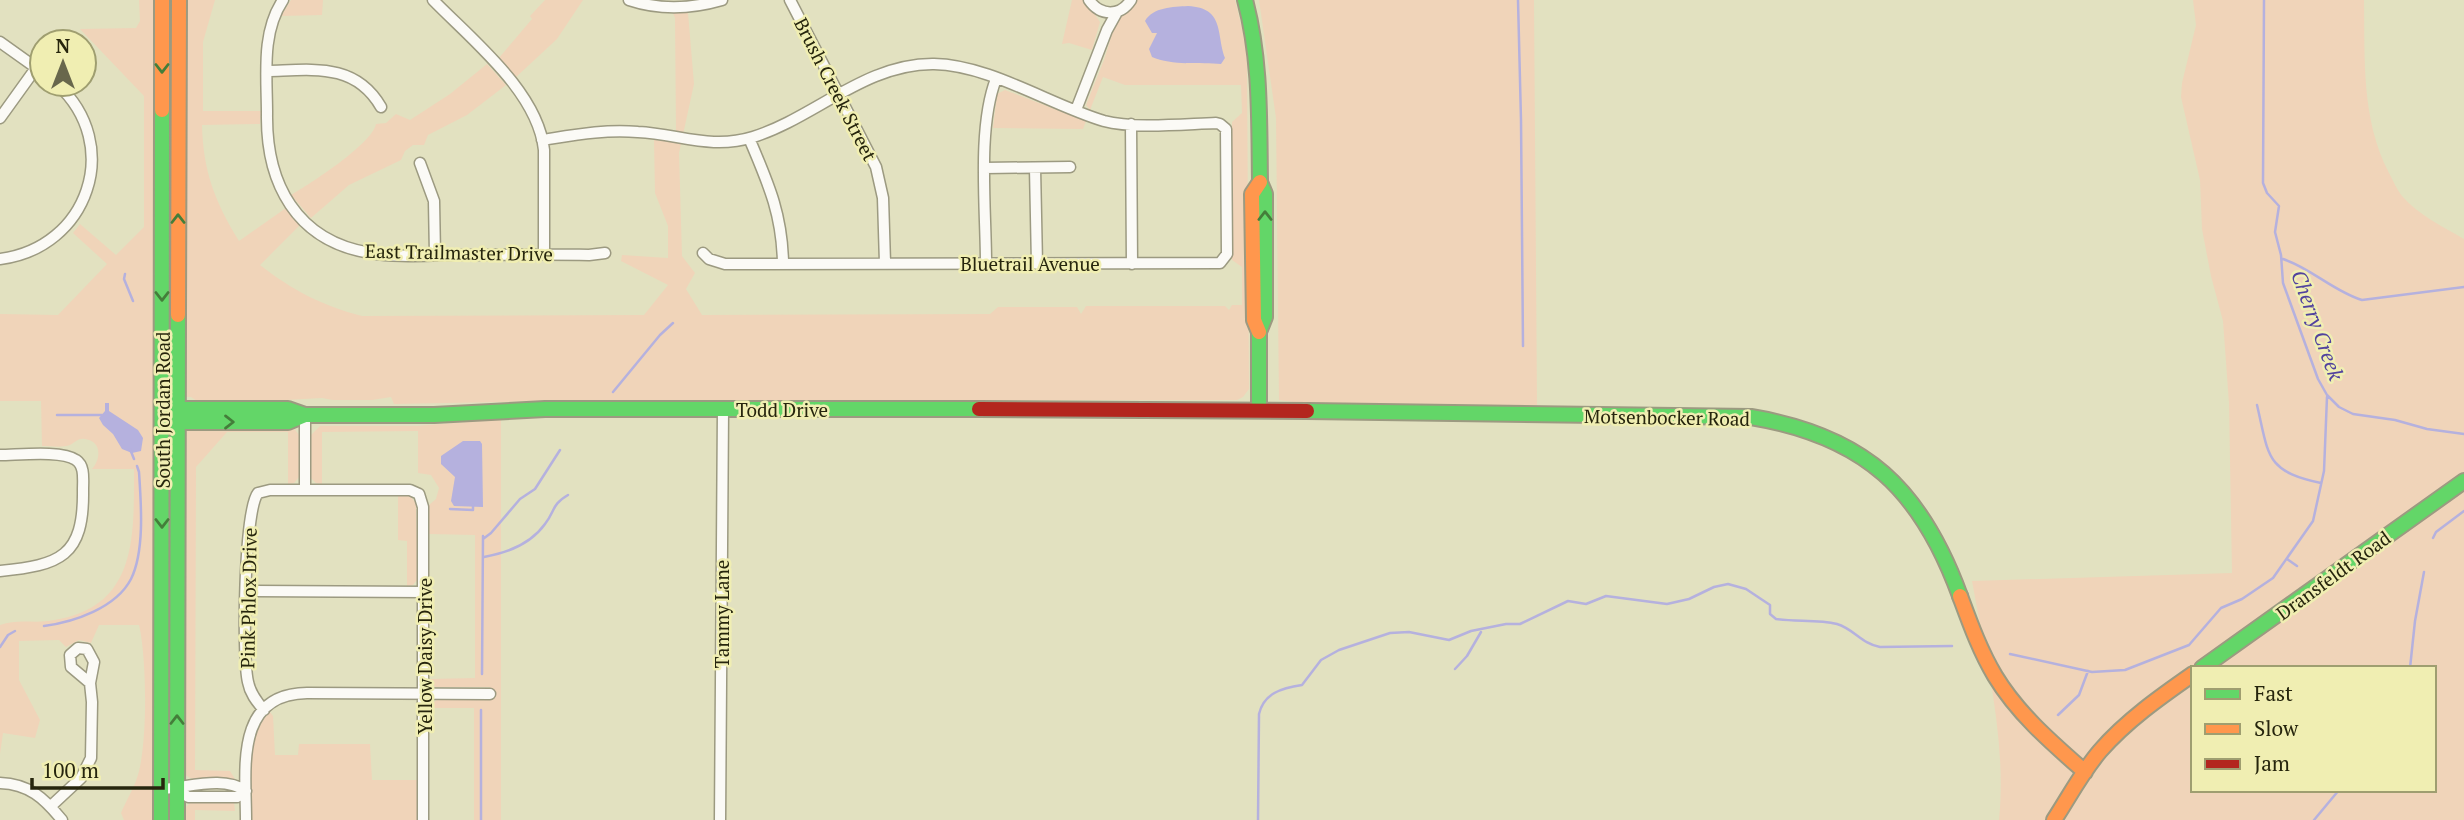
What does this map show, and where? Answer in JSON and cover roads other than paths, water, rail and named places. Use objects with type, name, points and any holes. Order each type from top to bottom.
[{"type":"main road","name":"South Jordan Road","points":[[161,820],[162,0]]},
{"type":"main road","name":"South Jordan Road","points":[[177,820],[178,0]]},
{"type":"main road","points":[[1245,0],[1257,55],[1261,182],[1252,194],[1254,320],[1259,332],[1259,410]]},
{"type":"main road","name":"Todd Drive","points":[[162,415],[288,409],[305,415],[434,415],[545,409],[1259,410]]},
{"type":"main road","name":"Motsenbocker Road","points":[[1259,410],[1751,417],[1795,425],[1823,435],[1878,468],[1922,516],[1944,555],[1970,627],[1999,683],[2030,722],[2085,772]]},
{"type":"main road","name":"Dransfeldt Road","points":[[2205,666],[2464,481]]},
{"type":"main road","points":[[2054,820],[2085,772],[2128,722],[2191,675]]},
{"type":"street","name":"East Trailmaster Drive","points":[[283,0],[269,32],[269,156],[280,187],[299,214],[324,236],[356,250],[378,254],[605,253]]},
{"type":"street","points":[[433,0],[518,89],[534,115],[542,140],[544,254]]},
{"type":"street","points":[[629,0],[675,7],[722,0]]},
{"type":"street","name":"Brush Creek Street","points":[[790,0],[871,155],[880,178],[885,263]]},
{"type":"street","points":[[1089,0],[1098,10],[1107,30]]},
{"type":"street","points":[[1098,10],[1117,12],[1125,8],[1131,0]]},
{"type":"street","points":[[1076,110],[1107,30],[1117,12]]},
{"type":"street","points":[[0,42],[28,62]]},
{"type":"street","points":[[542,140],[616,131],[659,134],[702,143],[749,138],[771,130],[889,71],[912,65],[952,65],[1106,121],[1131,124],[1132,264]]},
{"type":"street","points":[[267,71],[316,70],[340,73],[364,85],[374,94],[381,107]]},
{"type":"street","points":[[986,263],[986,118],[996,79]]},
{"type":"street","points":[[0,118],[28,84]]},
{"type":"street","points":[[0,259],[29,252],[49,242],[75,215],[86,193],[92,165],[89,136],[78,108],[69,98]]},
{"type":"street","name":"Bluetrail Avenue","points":[[703,253],[709,259],[725,264],[1216,264],[1225,258],[1224,126],[1216,123],[1131,124]]},
{"type":"street","points":[[749,138],[777,208],[783,263]]},
{"type":"street","points":[[420,163],[435,206],[435,255]]},
{"type":"street","points":[[985,168],[1070,167]]},
{"type":"street","points":[[1035,168],[1037,264]]},
{"type":"street","name":"Tammy Lane","points":[[720,820],[723,409]]},
{"type":"street","points":[[305,415],[305,490]]},
{"type":"street","points":[[0,455],[60,455],[82,458],[83,471],[83,516],[76,538],[70,546],[58,558],[44,565],[0,571]]},
{"type":"street","name":"Pink Phlox Drive","points":[[264,710],[253,696],[247,678],[248,531],[252,504],[255,491],[305,490]]},
{"type":"street","name":"Yellow Daisy Drive","points":[[305,490],[422,491],[424,820]]},
{"type":"street","points":[[247,591],[424,592]]},
{"type":"street","points":[[51,806],[81,778],[91,758],[93,702],[90,683]]},
{"type":"street","points":[[246,820],[247,740],[252,725],[264,710],[281,698],[301,693],[490,694]]},
{"type":"street","points":[[0,783],[30,789],[51,806],[62,820]]},
{"type":"street","points":[[162,789],[188,784],[237,785],[246,791]]},
{"type":"waterway","points":[[1518,0],[1523,346]]},
{"type":"waterway","name":"Cherry Creek","points":[[2264,0],[2263,183],[2267,193],[2279,206],[2275,232],[2281,255],[2283,283],[2318,379],[2327,395],[2339,407],[2353,414],[2464,434]]},
{"type":"waterway","points":[[2283,259],[2362,300],[2464,287]]},
{"type":"waterway","points":[[125,274],[124,279],[133,301]]},
{"type":"waterway","points":[[613,392],[673,323]]},
{"type":"waterway","points":[[2010,654],[2092,672],[2125,670],[2189,645],[2221,608],[2242,599],[2273,578],[2313,521],[2324,471],[2327,397]]},
{"type":"waterway","points":[[2257,405],[2272,459],[2289,473],[2321,483]]},
{"type":"waterway","points":[[57,415],[102,415]]},
{"type":"waterway","points":[[130,449],[134,459]]},
{"type":"waterway","points":[[483,539],[520,499],[535,489],[560,450]]},
{"type":"waterway","points":[[44,626],[81,617],[105,606],[131,579],[138,555],[141,526],[137,466]]},
{"type":"waterway","points":[[484,557],[525,543],[539,531],[556,505],[568,495]]},
{"type":"waterway","points":[[450,509],[473,510],[473,505]]},
{"type":"waterway","points":[[2433,538],[2436,532],[2464,511]]},
{"type":"waterway","points":[[482,674],[483,536]]},
{"type":"waterway","points":[[2287,559],[2297,566]]},
{"type":"waterway","points":[[2410,666],[2424,572]]},
{"type":"waterway","points":[[1258,820],[1259,714],[1265,701],[1281,690],[1302,685],[1321,660],[1339,650],[1390,633],[1409,632],[1449,640],[1471,631],[1520,624],[1568,601],[1586,604],[1606,596],[1667,604],[1689,599],[1714,587],[1728,584],[1746,589],[1770,605],[1770,614],[1776,619],[1837,624],[1868,643],[1880,647],[1952,646]]},
{"type":"waterway","points":[[0,647],[8,635],[15,631]]},
{"type":"waterway","points":[[1455,669],[1467,656],[1481,632]]},
{"type":"waterway","points":[[2058,715],[2079,695],[2088,671]]},
{"type":"waterway","points":[[481,710],[481,820]]},
{"type":"waterway","points":[[2314,820],[2337,792]]}]
